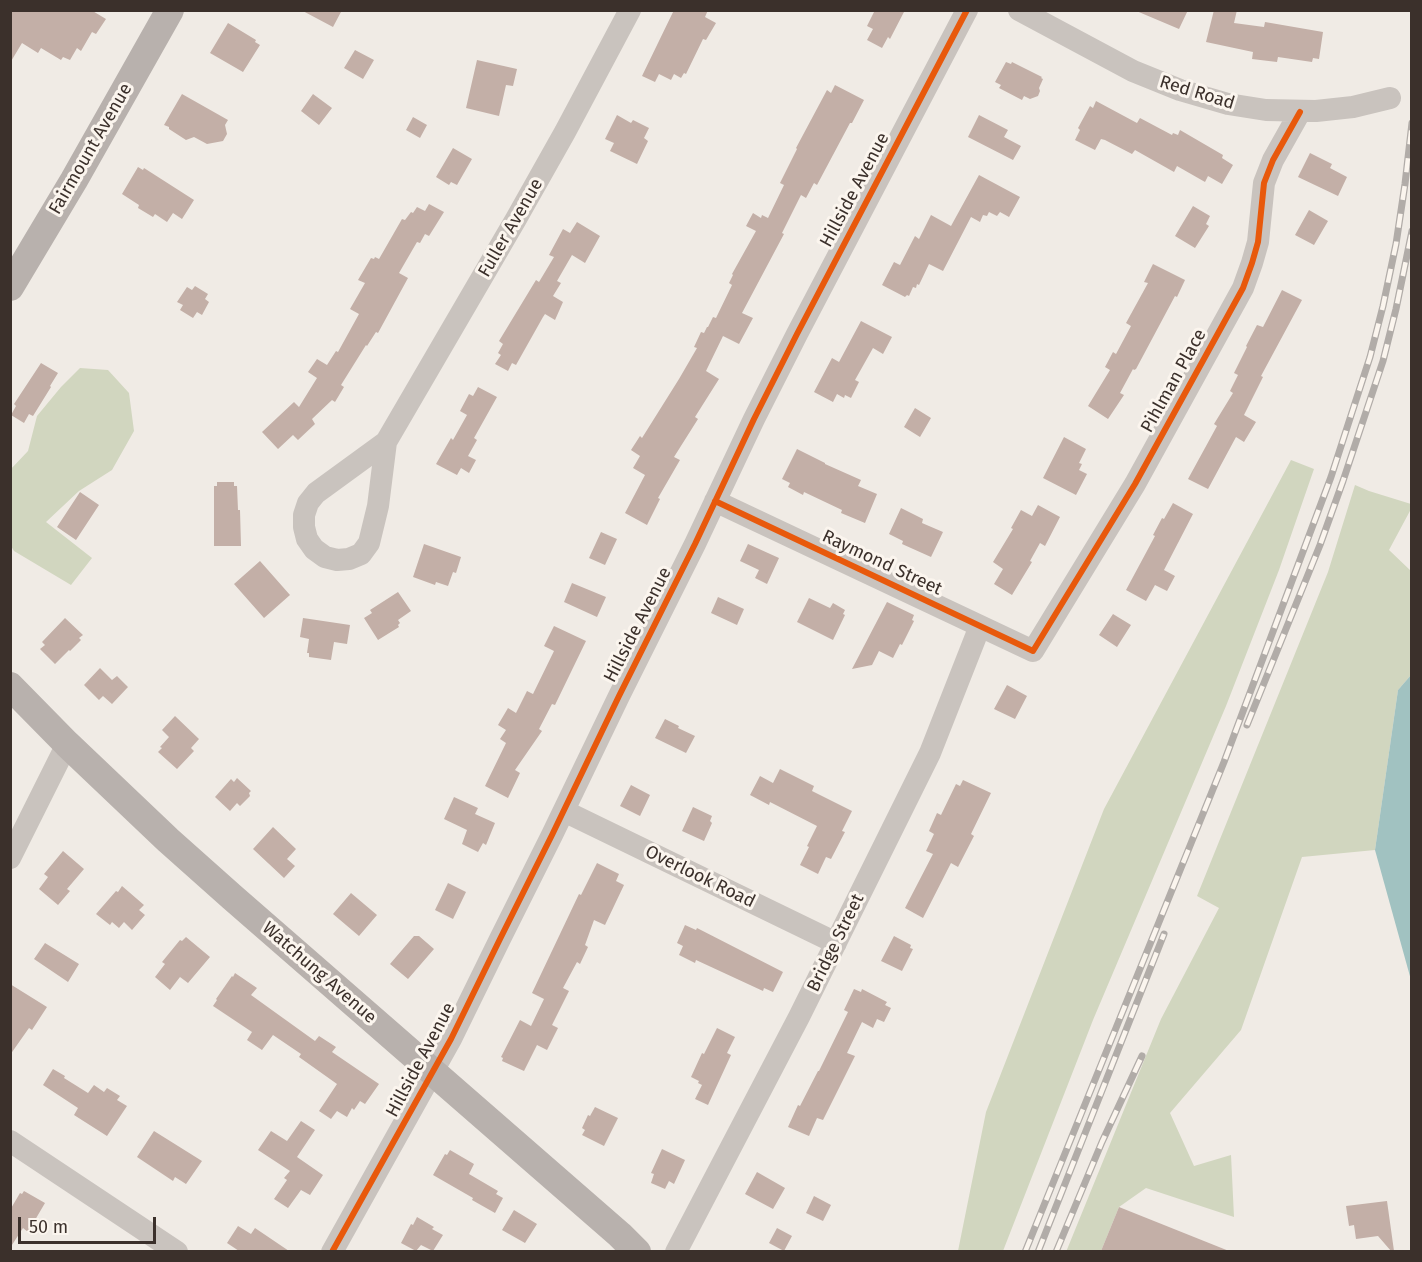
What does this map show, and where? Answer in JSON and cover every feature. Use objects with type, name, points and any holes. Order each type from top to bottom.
[{"type":"main road","name":"Fairmount Avenue","points":[[10,287],[19,256],[171,10]]},
{"type":"main road","name":"Watchung Avenue","points":[[10,686],[168,840],[637,1251]]},
{"type":"street","name":"Fuller Avenue","points":[[386,442],[316,493],[308,503],[304,515],[307,539],[314,549],[325,557],[337,560],[349,559],[361,554],[369,543],[378,506],[386,442],[516,219],[630,10]]},
{"type":"street","name":"Hillside Avenue","points":[[332,1251],[452,1039],[797,334],[967,10]]},
{"type":"street","name":"Red Road","points":[[1019,10],[1133,71],[1180,90],[1228,104],[1300,112],[1353,107],[1390,98]]},
{"type":"street","name":"Pihlman Place","points":[[1035,649],[1135,484],[1243,288],[1258,242],[1264,183],[1273,160],[1300,112]]},
{"type":"street","name":"Raymond Street","points":[[715,501],[1033,651],[1035,649]]},
{"type":"street","name":"Bridge Street","points":[[676,1251],[799,1017],[930,753],[980,626]]},
{"type":"street","points":[[10,858],[68,744]]},
{"type":"street","name":"Overlook Road","points":[[564,811],[836,943]]},
{"type":"street","points":[[10,1141],[177,1251]]},
{"type":"green space","points":[[80,368],[108,370],[129,393],[134,431],[112,470],[79,491],[46,522],[92,558],[71,585],[14,551],[11,546],[10,470],[28,451],[37,416]]},
{"type":"green space","points":[[1291,460],[1314,469],[1279,570],[1226,706],[1093,1020],[1003,1251],[958,1251],[986,1112],[1104,809]]},
{"type":"green space","points":[[1355,485],[1411,504],[1411,509],[1389,550],[1411,571],[1411,675],[1398,690],[1375,850],[1302,857],[1241,1030],[1170,1113],[1194,1166],[1231,1155],[1234,1217],[1146,1188],[1119,1207],[1101,1251],[1066,1252],[1161,1019],[1219,908],[1197,896],[1328,572]]},
{"type":"water","points":[[1411,675],[1411,980],[1375,850],[1398,690]]},
{"type":"building","points":[[10,10],[91,10],[106,19],[96,34],[92,32],[81,51],[77,48],[70,60],[63,57],[61,60],[41,48],[38,53],[22,43],[10,63]]},
{"type":"building","points":[[301,10],[342,10],[333,27]]},
{"type":"building","points":[[674,10],[708,10],[705,17],[716,23],[706,40],[703,39],[686,74],[684,73],[681,78],[674,74],[671,80],[659,74],[655,82],[642,76]]},
{"type":"building","points":[[875,10],[905,10],[890,39],[888,37],[882,48],[867,40],[873,29],[867,26]]},
{"type":"building","points":[[1134,10],[1188,10],[1179,29]]},
{"type":"building","points":[[1214,10],[1237,10],[1234,23],[1264,27],[1265,22],[1323,32],[1319,59],[1313,58],[1312,62],[1278,57],[1277,62],[1252,59],[1253,52],[1206,42]]},
{"type":"building","points":[[228,23],[256,40],[255,42],[260,45],[243,72],[210,53]]},
{"type":"building","points":[[355,50],[374,60],[363,79],[344,68]]},
{"type":"building","points":[[477,60],[517,69],[513,86],[506,85],[499,116],[466,108]]},
{"type":"building","points":[[1006,62],[1011,64],[1012,62],[1042,77],[1038,96],[1030,99],[1024,96],[1022,100],[999,88],[1001,85],[995,82]]},
{"type":"building","points":[[835,85],[864,100],[817,185],[814,183],[806,198],[801,195],[782,233],[784,234],[742,313],[753,318],[739,344],[723,336],[706,371],[719,379],[674,457],[680,460],[658,498],[660,499],[647,525],[625,513],[645,475],[633,468],[640,456],[631,450],[640,436],[642,438],[679,379],[697,348],[694,347],[701,332],[704,333],[713,317],[716,318],[732,285],[729,283],[732,274],[756,231],[746,226],[753,213],[761,218],[762,215],[768,218],[784,185],[780,183],[796,148],[827,90],[831,93]]},
{"type":"building","points":[[182,94],[228,120],[225,125],[227,134],[223,141],[207,144],[194,137],[186,140],[164,125]]},
{"type":"building","points":[[313,94],[332,108],[319,125],[301,111]]},
{"type":"building","points":[[1096,101],[1137,123],[1140,118],[1172,135],[1173,133],[1178,135],[1180,130],[1223,155],[1222,158],[1233,165],[1222,184],[1208,176],[1205,182],[1177,166],[1174,172],[1135,150],[1132,154],[1105,140],[1101,139],[1095,150],[1075,140],[1080,130],[1078,128],[1090,106],[1093,108]]},
{"type":"building","points":[[617,115],[631,123],[633,120],[649,128],[644,138],[648,141],[637,164],[610,151],[614,143],[605,139]]},
{"type":"building","points":[[979,115],[1008,130],[1004,137],[1021,146],[1013,160],[968,137]]},
{"type":"building","points":[[413,117],[427,125],[420,138],[406,130]]},
{"type":"building","points":[[453,148],[472,159],[457,185],[451,182],[449,185],[436,177]]},
{"type":"building","points":[[1310,153],[1332,164],[1330,168],[1347,177],[1338,196],[1298,177]]},
{"type":"building","points":[[138,167],[143,170],[144,168],[194,200],[182,219],[173,213],[167,222],[155,214],[153,217],[122,194]]},
{"type":"building","points":[[979,175],[1020,197],[1009,217],[1000,212],[997,216],[989,212],[987,216],[983,215],[980,222],[971,217],[943,271],[929,264],[919,285],[917,284],[916,288],[913,287],[909,296],[905,297],[882,285],[894,262],[900,265],[915,236],[919,239],[931,215],[951,226]]},
{"type":"building","points":[[429,204],[444,212],[429,236],[425,234],[420,243],[417,242],[399,273],[408,278],[378,333],[376,332],[366,345],[341,385],[344,387],[335,402],[332,400],[312,419],[315,424],[298,440],[293,435],[278,449],[262,432],[294,402],[299,407],[317,378],[308,372],[317,359],[327,365],[336,351],[338,352],[359,314],[350,309],[365,283],[358,280],[371,258],[379,259],[402,219],[405,220],[417,207],[425,211]]},
{"type":"building","points":[[1193,206],[1210,216],[1206,224],[1209,226],[1195,248],[1175,236]]},
{"type":"building","points":[[1309,210],[1328,221],[1314,245],[1295,235]]},
{"type":"building","points":[[577,222],[600,236],[585,263],[572,255],[557,281],[561,283],[553,296],[563,302],[555,320],[545,314],[516,365],[512,363],[508,371],[495,364],[501,355],[498,353],[503,344],[499,341],[536,280],[539,282],[554,257],[549,255],[563,229],[570,233]]},
{"type":"building","points":[[1153,264],[1185,280],[1136,369],[1133,369],[1120,393],[1124,395],[1108,419],[1088,406],[1110,370],[1105,367],[1113,352],[1116,354],[1131,326],[1126,323],[1148,283],[1144,282]]},
{"type":"building","points":[[195,286],[208,294],[205,299],[209,302],[202,315],[197,312],[193,318],[180,310],[183,305],[177,302],[187,287],[192,290]]},
{"type":"building","points":[[1282,290],[1302,300],[1261,376],[1263,377],[1244,415],[1256,422],[1244,442],[1236,437],[1208,489],[1188,479],[1217,426],[1214,424],[1233,393],[1230,391],[1238,375],[1234,373],[1246,346],[1257,325],[1263,327]]},
{"type":"building","points":[[861,321],[892,337],[883,354],[873,348],[855,380],[859,382],[851,398],[845,395],[844,398],[837,394],[833,402],[814,392],[832,358],[839,362]]},
{"type":"building","points":[[41,363],[58,373],[33,416],[29,414],[24,423],[11,415],[16,406],[14,404]]},
{"type":"building","points":[[478,387],[497,397],[474,438],[477,440],[468,456],[476,460],[469,473],[461,468],[457,475],[436,464],[467,415],[460,411],[469,394],[473,396]]},
{"type":"building","points":[[915,408],[931,418],[920,437],[904,427]]},
{"type":"building","points":[[1064,437],[1086,449],[1079,463],[1082,464],[1079,470],[1087,474],[1076,495],[1043,478]]},
{"type":"building","points":[[797,449],[861,480],[858,486],[877,494],[865,523],[841,513],[842,510],[804,492],[803,495],[788,487],[790,483],[782,479]]},
{"type":"building","points":[[217,482],[234,482],[234,486],[237,486],[241,546],[214,546],[214,486],[217,486]]},
{"type":"building","points":[[80,492],[99,505],[76,540],[57,527]]},
{"type":"building","points":[[1173,503],[1193,514],[1164,570],[1175,576],[1167,591],[1155,585],[1146,601],[1126,590],[1162,518],[1164,519]]},
{"type":"building","points":[[1038,505],[1060,517],[1045,546],[1040,543],[1030,561],[1032,562],[1012,595],[994,584],[1003,569],[993,562],[1013,529],[1011,528],[1021,510],[1032,516]]},
{"type":"building","points":[[901,508],[923,519],[922,523],[943,532],[931,557],[902,544],[903,541],[889,534]]},
{"type":"building","points":[[601,532],[617,539],[605,565],[589,558]]},
{"type":"building","points":[[424,544],[461,557],[456,573],[453,572],[448,586],[436,582],[435,585],[413,577]]},
{"type":"building","points":[[748,544],[779,558],[767,584],[755,578],[759,570],[740,561]]},
{"type":"building","points":[[260,561],[290,595],[264,618],[234,584]]},
{"type":"building","points":[[572,583],[606,597],[597,617],[564,602]]},
{"type":"building","points":[[398,592],[411,611],[398,620],[399,627],[378,640],[364,618],[372,613],[370,610]]},
{"type":"building","points":[[718,597],[744,609],[737,625],[711,613]]},
{"type":"building","points":[[809,598],[830,608],[833,603],[845,610],[843,614],[845,615],[833,640],[797,622]]},
{"type":"building","points":[[887,602],[914,615],[912,620],[914,621],[902,645],[900,644],[893,658],[879,651],[872,665],[852,669]]},
{"type":"building","points":[[1113,614],[1131,625],[1117,647],[1099,635]]},
{"type":"building","points":[[65,618],[83,635],[79,638],[81,640],[55,664],[40,649],[45,645],[42,642]]},
{"type":"building","points":[[303,618],[350,625],[347,644],[334,642],[331,660],[309,657],[307,653],[309,639],[300,637]]},
{"type":"building","points":[[554,626],[586,641],[555,705],[552,704],[539,729],[542,731],[515,770],[520,773],[508,798],[485,786],[506,743],[500,739],[506,730],[498,725],[508,708],[516,713],[527,691],[533,694],[554,651],[544,646]]},
{"type":"building","points":[[100,668],[112,680],[117,676],[128,687],[112,704],[103,696],[99,700],[84,685]]},
{"type":"building","points":[[1007,685],[1027,696],[1015,719],[994,709]]},
{"type":"building","points":[[175,716],[199,739],[191,748],[194,751],[177,769],[158,752],[169,737],[162,730]]},
{"type":"building","points":[[665,719],[695,736],[686,753],[655,738]]},
{"type":"building","points":[[780,769],[814,786],[812,791],[852,811],[842,831],[845,832],[831,859],[826,857],[818,874],[800,865],[817,826],[770,802],[769,805],[750,795],[760,776],[773,783]]},
{"type":"building","points":[[237,778],[251,791],[250,796],[240,806],[237,803],[230,811],[215,797],[231,779],[234,782]]},
{"type":"building","points":[[963,780],[991,793],[971,834],[974,836],[958,867],[951,863],[923,918],[905,908],[933,854],[926,851],[934,834],[929,831],[937,813],[941,815],[956,784],[960,786]]},
{"type":"building","points":[[631,785],[650,795],[640,816],[620,806]]},
{"type":"building","points":[[454,797],[478,808],[475,814],[495,823],[486,845],[483,843],[478,852],[462,844],[467,830],[444,819]]},
{"type":"building","points":[[693,807],[712,816],[710,821],[712,823],[704,841],[682,831]]},
{"type":"building","points":[[273,827],[296,849],[287,859],[295,866],[284,878],[253,849]]},
{"type":"building","points":[[63,851],[84,869],[67,889],[70,891],[58,905],[39,889],[48,877],[44,874]]},
{"type":"building","points":[[597,863],[619,874],[616,881],[624,885],[605,925],[594,920],[585,945],[588,947],[580,964],[577,962],[563,988],[569,991],[552,1025],[558,1028],[547,1050],[537,1045],[524,1071],[502,1061],[501,1057],[520,1020],[531,1026],[544,999],[532,993],[579,894],[581,895]]},
{"type":"building","points":[[448,883],[466,892],[453,919],[435,910]]},
{"type":"building","points":[[122,886],[144,905],[139,910],[145,915],[132,930],[124,922],[119,928],[112,922],[110,925],[96,914]]},
{"type":"building","points":[[351,893],[377,915],[359,936],[333,914]]},
{"type":"building","points":[[685,925],[696,930],[697,928],[783,972],[773,992],[764,988],[763,991],[696,960],[695,963],[679,955],[683,946],[677,943]]},
{"type":"building","points":[[414,936],[419,936],[434,949],[408,979],[390,964]]},
{"type":"building","points":[[894,936],[911,945],[910,948],[913,949],[902,971],[881,961]]},
{"type":"building","points":[[186,937],[210,957],[188,983],[180,977],[170,990],[155,977],[165,964],[162,962],[180,940]]},
{"type":"building","points":[[45,943],[79,964],[68,982],[34,959]]},
{"type":"building","points":[[235,973],[257,988],[251,995],[315,1041],[319,1036],[336,1047],[332,1052],[379,1084],[365,1104],[360,1101],[347,1117],[337,1111],[331,1119],[319,1111],[337,1084],[299,1057],[301,1054],[273,1035],[262,1050],[247,1040],[252,1032],[213,1006]]},
{"type":"building","points":[[10,984],[47,1007],[32,1030],[29,1028],[10,1055]]},
{"type":"building","points":[[854,989],[861,992],[862,989],[887,1002],[885,1005],[891,1008],[884,1022],[877,1019],[873,1028],[862,1022],[847,1053],[855,1056],[823,1120],[817,1118],[809,1136],[788,1127],[848,1012],[844,1010]]},
{"type":"building","points":[[717,1028],[735,1037],[727,1053],[731,1055],[708,1105],[695,1099],[702,1085],[691,1077]]},
{"type":"building","points":[[53,1069],[88,1093],[94,1085],[104,1092],[107,1088],[120,1096],[117,1100],[127,1106],[107,1136],[74,1115],[78,1108],[43,1085]]},
{"type":"building","points":[[595,1107],[618,1118],[604,1146],[582,1135],[585,1130],[582,1128],[588,1115],[590,1116]]},
{"type":"building","points":[[301,1121],[315,1130],[297,1157],[323,1175],[310,1195],[301,1190],[288,1208],[274,1199],[287,1180],[284,1178],[290,1171],[258,1150],[271,1131],[287,1141]]},
{"type":"building","points":[[154,1131],[202,1161],[186,1184],[175,1177],[173,1181],[137,1157]]},
{"type":"building","points":[[662,1149],[685,1160],[674,1184],[669,1181],[665,1189],[651,1183],[654,1174],[651,1173]]},
{"type":"building","points":[[450,1150],[474,1164],[469,1174],[498,1191],[496,1194],[503,1198],[495,1213],[433,1175],[445,1154],[447,1155]]},
{"type":"building","points":[[757,1172],[785,1188],[773,1209],[745,1194]]},
{"type":"building","points":[[24,1191],[45,1203],[28,1232],[23,1228],[10,1248],[10,1210],[20,1193]]},
{"type":"building","points":[[814,1196],[831,1205],[823,1221],[806,1213]]},
{"type":"building","points":[[1387,1201],[1394,1251],[1391,1251],[1378,1236],[1356,1239],[1354,1225],[1349,1226],[1346,1206]]},
{"type":"building","points":[[1119,1207],[1229,1251],[1101,1251]]},
{"type":"building","points":[[514,1210],[537,1224],[525,1243],[502,1230]]},
{"type":"building","points":[[417,1217],[443,1235],[433,1251],[421,1245],[416,1251],[401,1243]]},
{"type":"building","points":[[238,1226],[251,1234],[255,1228],[289,1251],[239,1251],[227,1243]]},
{"type":"building","points":[[777,1228],[792,1236],[784,1251],[769,1243]]},
{"type":"railway","points":[[1025,1252],[1224,762],[1331,477],[1370,357],[1383,306],[1396,244],[1412,123]]},
{"type":"railway","points":[[1247,725],[1320,545],[1343,481],[1383,361],[1412,231]]},
{"type":"railway","points":[[1038,1252],[1164,934]]},
{"type":"railway","points":[[1056,1252],[1102,1142],[1142,1056]]},
{"type":"cycle path","points":[[332,1252],[451,1039],[695,544],[754,419],[967,10]]},
{"type":"cycle path","points":[[715,501],[1033,651],[1135,484],[1243,288],[1258,242],[1264,183],[1273,160],[1300,112]]}]
